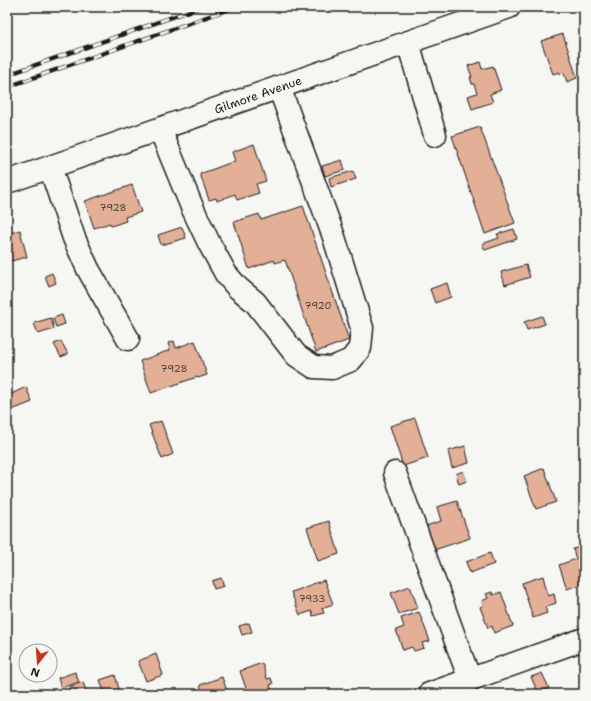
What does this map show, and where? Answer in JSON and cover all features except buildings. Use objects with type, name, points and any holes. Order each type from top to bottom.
[{"type":"street","name":"Gilmore Avenue","points":[[7,182],[509,7]]},
{"type":"street","points":[[408,42],[435,135]]},
{"type":"street","points":[[160,129],[192,207],[226,274],[238,288],[255,302],[296,355],[314,367],[332,368],[352,360],[360,348],[362,328],[334,237],[279,87]]},
{"type":"street","points":[[50,167],[74,238],[88,269],[128,339]]},
{"type":"street","points":[[395,473],[470,680]]},
{"type":"street","points":[[428,694],[584,640]]},
{"type":"railway","points":[[7,75],[201,7]]},
{"type":"railway","points":[[7,87],[235,7]]}]
